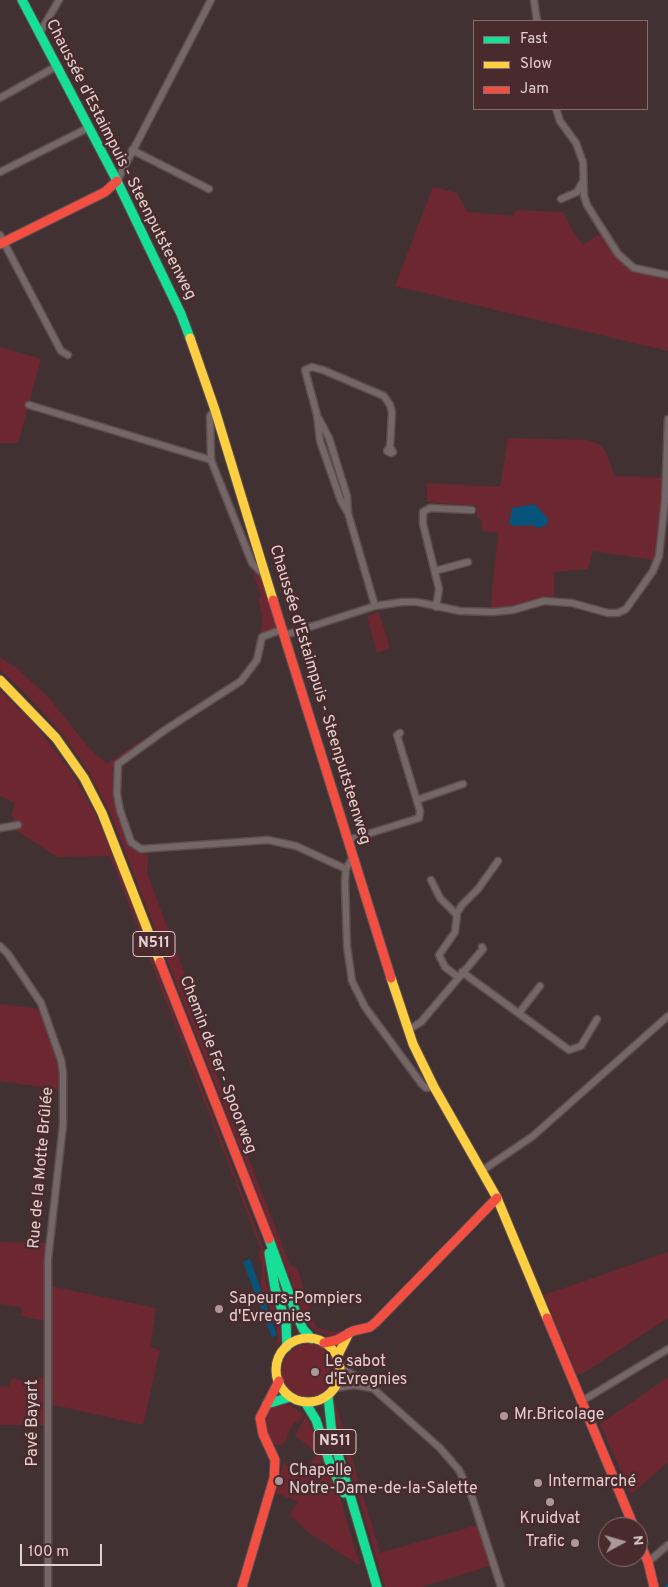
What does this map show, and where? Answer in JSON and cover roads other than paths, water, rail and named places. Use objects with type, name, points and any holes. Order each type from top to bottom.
[{"type":"main road","name":"Chaussée d'Estaimpuis - Steenputsteenweg","points":[[22,0],[117,181],[181,314],[215,410],[408,1030],[434,1087],[483,1170],[497,1198],[630,1517]]},
{"type":"main road","points":[[1,241],[105,192],[117,181]]},
{"type":"main road","name":"Chemin de Fer - Spoorweg","points":[[0,680],[56,738],[84,778],[102,813],[296,1313],[303,1329],[312,1339]]},
{"type":"main road","points":[[324,1343],[370,1327],[376,1322],[497,1198]]},
{"type":"main road","name":"Chemin de Fer - Spoorweg","points":[[242,1587],[274,1478],[275,1460],[260,1426],[262,1411],[278,1381],[278,1363],[287,1347],[286,1323],[274,1283],[265,1234]]},
{"type":"main road","points":[[337,1358],[349,1333]]},
{"type":"main road","points":[[278,1381],[290,1397],[305,1402],[317,1401],[328,1396],[335,1388],[340,1368],[337,1358],[324,1343],[312,1339],[295,1342],[287,1347]]},
{"type":"main road","name":"N511","points":[[328,1396],[328,1417],[332,1434],[377,1587]]},
{"type":"main road","points":[[267,1404],[290,1397]]},
{"type":"main road","name":"N511","points":[[305,1402],[316,1420],[335,1475],[356,1514]]},
{"type":"main road","points":[[648,1562],[654,1587]]},
{"type":"street","points":[[40,34],[59,0]]},
{"type":"street","points":[[117,181],[211,0]]},
{"type":"street","points":[[534,0],[537,20]]},
{"type":"street","points":[[0,98],[57,66]]},
{"type":"street","points":[[556,110],[560,121],[580,152],[583,162],[582,182],[587,205],[625,262],[634,268],[668,276]]},
{"type":"street","points":[[0,172],[88,128]]},
{"type":"street","points":[[132,150],[209,189]]},
{"type":"street","points":[[561,199],[577,192],[582,182]]},
{"type":"street","points":[[1,241],[61,351],[68,356]]},
{"type":"street","points":[[375,606],[348,513],[341,501],[320,441],[317,415],[305,370],[312,367],[384,396],[392,412],[390,448]]},
{"type":"street","points":[[28,405],[211,460]]},
{"type":"street","points":[[215,410],[210,416],[211,460],[249,557],[266,576]]},
{"type":"street","points":[[346,869],[296,846],[268,840],[253,839],[147,849],[136,847],[128,836],[118,800],[118,764],[165,730],[240,681],[257,660],[262,637],[375,606],[402,602],[417,602],[436,607],[493,612],[513,610],[544,601],[572,603],[608,613],[618,613],[626,609],[653,571],[659,556],[665,502],[668,419]]},
{"type":"street","points":[[436,607],[439,589],[423,524],[423,512],[430,508],[472,510]]},
{"type":"street","points":[[435,571],[468,562]]},
{"type":"street","points":[[348,840],[419,818],[420,811],[397,735],[400,734]]},
{"type":"street","points":[[417,800],[463,784]]},
{"type":"street","points":[[0,828],[18,825]]},
{"type":"street","points":[[353,858],[346,869],[348,946],[352,981],[366,1007],[421,1083],[426,1088],[434,1087]]},
{"type":"street","points":[[498,861],[478,889],[462,905],[457,913],[455,932],[439,955],[444,967],[520,1013],[569,1050],[581,1046],[598,1019]]},
{"type":"street","points":[[431,880],[440,898],[457,913]]},
{"type":"street","name":"Rue de la Motte Brûlée","points":[[0,946],[8,954],[41,1003],[57,1047],[63,1073],[63,1125],[48,1259]]},
{"type":"street","points":[[408,1030],[421,1022],[483,949],[482,947]]},
{"type":"street","points":[[520,1013],[540,986]]},
{"type":"street","points":[[483,1170],[534,1136],[668,1016]]},
{"type":"street","name":"Pavé Bayart","points":[[48,1259],[48,1587]]},
{"type":"street","points":[[582,1402],[668,1349]]},
{"type":"street","points":[[340,1368],[367,1383],[440,1448],[459,1470],[472,1497],[500,1587]]},
{"type":"street","points":[[335,1388],[354,1385],[371,1388]]},
{"type":"street","points":[[648,1562],[668,1545]]},
{"type":"water","points":[[535,504],[548,519],[547,525],[538,528],[532,525],[514,526],[509,524],[512,508]]},
{"type":"water","points":[[250,1259],[277,1335],[272,1337],[243,1262]]},
{"type":"place","name":"Sapeurs-Pompiers d'Evregnies","points":[[219,1309]]},
{"type":"place","name":"Le sabot d'Evregnies","points":[[315,1372]]},
{"type":"place","name":"Mr.Bricolage","points":[[504,1416]]},
{"type":"place","name":"Chapelle Notre-Dame-de-la-Salette","points":[[279,1481]]},
{"type":"place","name":"Intermarché","points":[[538,1483]]},
{"type":"place","name":"Kruidvat","points":[[550,1502]]},
{"type":"place","name":"Trafic","points":[[575,1543]]}]
